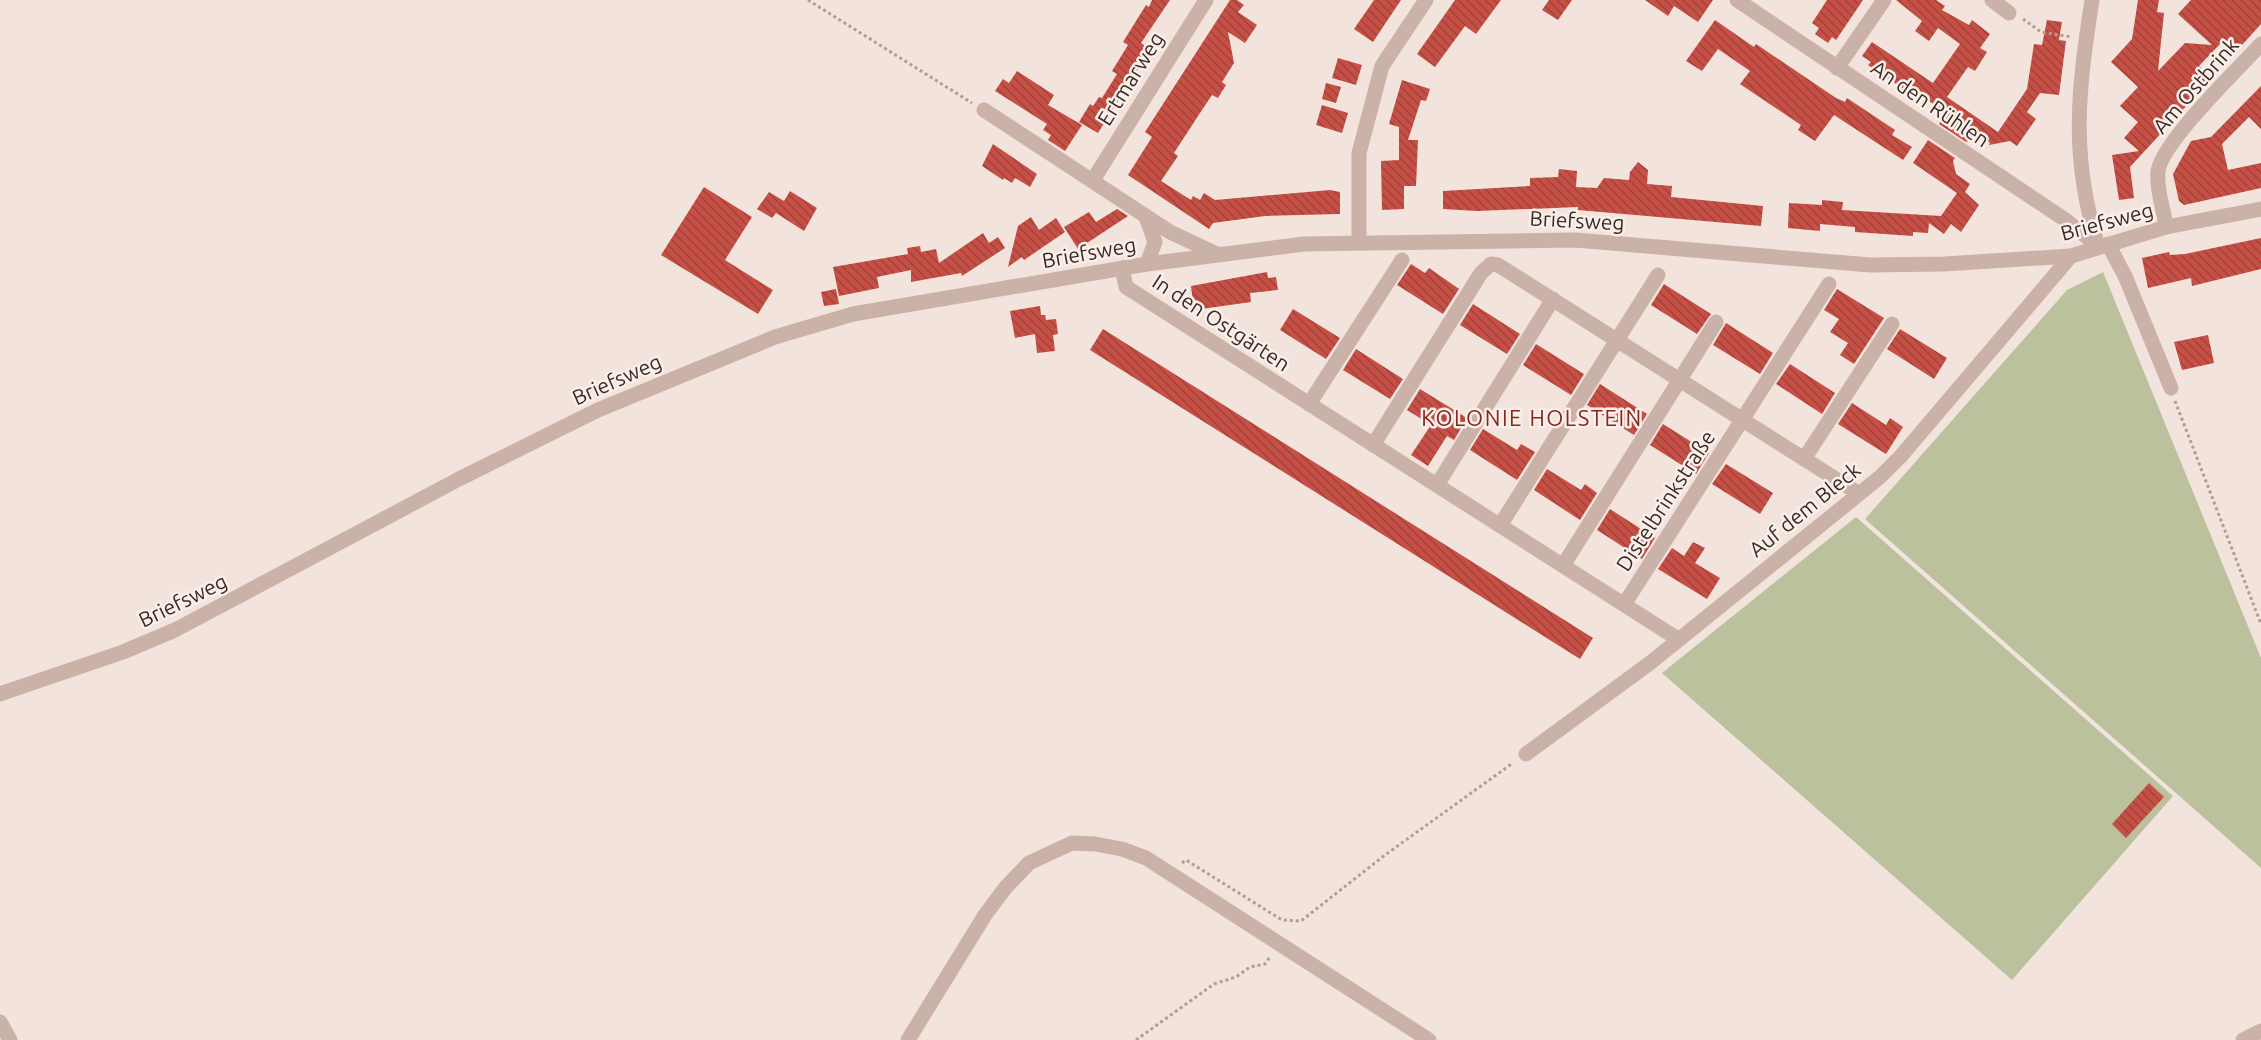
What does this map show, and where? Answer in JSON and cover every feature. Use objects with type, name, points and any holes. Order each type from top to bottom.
[{"type":"street","name":"Ertmarweg","points":[[1093,180],[1206,0]]},
{"type":"street","points":[[1359,241],[1359,153],[1379,77],[1385,58],[1426,0]]},
{"type":"street","name":"An den Rühlen","points":[[1737,0],[2103,245]]},
{"type":"street","points":[[1837,68],[1884,0]]},
{"type":"street","points":[[1992,0],[2009,13]]},
{"type":"street","points":[[2092,0],[2079,84],[2078,122],[2087,210],[2103,245],[2125,276],[2170,388]]},
{"type":"street","name":"Am Ostbrink","points":[[2166,227],[2158,172],[2164,155],[2178,136],[2261,44]]},
{"type":"street","points":[[984,110],[1146,217],[1187,242],[1220,255]]},
{"type":"street","name":"Briefsweg","points":[[0,693],[106,658],[175,630],[554,431],[616,402],[735,353],[853,314],[1147,264],[1304,244],[1359,241],[1575,240],[1870,265],[2071,256],[2166,227],[2261,209]]},
{"type":"street","points":[[1146,217],[1155,242],[1147,264]]},
{"type":"street","name":"Auf dem Bleck","points":[[1526,754],[1678,639],[1901,456],[2071,256]]},
{"type":"street","points":[[1309,404],[1402,260]]},
{"type":"street","name":"Distelbrinkstraße","points":[[1373,445],[1481,273],[1491,264],[1506,269],[1858,493]]},
{"type":"street","name":"In den Ostgärten","points":[[1122,268],[1126,287],[1564,564],[1678,639]]},
{"type":"street","points":[[1501,524],[1559,428],[1658,275]]},
{"type":"street","name":"Distelbrinkstraße","points":[[1625,603],[1829,284]]},
{"type":"street","points":[[1437,485],[1553,299]]},
{"type":"street","points":[[1564,564],[1716,322]]},
{"type":"street","points":[[1804,459],[1892,324]]},
{"type":"street","points":[[908,1040],[985,915],[1006,887],[1029,863],[1072,843],[1122,849],[1146,858],[1429,1040]]},
{"type":"street","points":[[0,1022],[10,1040]]},
{"type":"street","points":[[2243,1040],[2261,1031]]},
{"type":"path","points":[[808,0],[984,110]]},
{"type":"path","points":[[2009,13],[2016,14],[2042,32],[2086,39]]},
{"type":"path","points":[[2170,388],[2261,624]]},
{"type":"path","points":[[1172,875],[1177,866],[1186,860],[1282,920],[1301,921],[1386,855],[1526,754]]},
{"type":"path","points":[[1136,1040],[1214,984],[1236,977],[1250,967],[1265,964],[1272,951],[1274,940]]},
{"type":"green space","points":[[2103,272],[2261,658],[2261,868],[1865,519],[2067,290]]},
{"type":"green space","points":[[1856,517],[2173,796],[2012,980],[1662,673]]},
{"type":"building","points":[[1152,0],[1170,0],[1141,43],[1150,50],[1098,133],[1079,122],[1090,104],[1093,106],[1099,97],[1102,98],[1117,74],[1112,71],[1128,45],[1123,42],[1146,5],[1149,7]]},
{"type":"building","points":[[1230,0],[1237,0],[1244,5],[1238,12],[1257,25],[1245,43],[1228,32],[1234,63],[1222,82],[1226,85],[1218,98],[1212,95],[1174,153],[1178,156],[1161,181],[1191,200],[1193,196],[1200,200],[1204,193],[1215,200],[1330,190],[1340,192],[1340,214],[1265,216],[1213,223],[1209,229],[1128,175],[1152,137],[1145,132]]},
{"type":"building","points":[[1374,0],[1401,0],[1373,42],[1354,29]]},
{"type":"building","points":[[1455,0],[1501,0],[1476,34],[1465,26],[1435,67],[1417,54]]},
{"type":"building","points":[[1549,0],[1572,0],[1558,20],[1542,10]]},
{"type":"building","points":[[1645,0],[1713,0],[1698,22],[1674,6],[1668,16]]},
{"type":"building","points":[[1827,0],[1863,0],[1836,40],[1832,37],[1828,43],[1815,34],[1819,28],[1812,23]]},
{"type":"building","points":[[1896,0],[1936,0],[1945,6],[1942,10],[1969,25],[1972,20],[1990,34],[1980,48],[1987,52],[1975,71],[1968,67],[1947,97],[1998,132],[2027,89],[2034,44],[2042,45],[2047,20],[2062,22],[2059,40],[2066,41],[2059,95],[2040,93],[2027,112],[2036,119],[2017,146],[2010,141],[1989,145],[1990,143],[1981,136],[1966,142],[1939,124],[1946,113],[1919,94],[1917,98],[1868,65],[1871,62],[1862,56],[1872,42],[1933,83],[1960,44],[1938,28],[1929,41],[1915,31],[1922,21]]},
{"type":"building","points":[[2138,0],[2159,0],[2157,12],[2164,13],[2158,71],[2185,43],[2212,45],[2178,14],[2191,0],[2261,0],[2261,24],[2233,55],[2221,43],[2199,66],[2212,78],[2130,167],[2134,198],[2119,200],[2112,155],[2139,151],[2124,138],[2138,122],[2120,106],[2138,87],[2111,62],[2132,39]]},
{"type":"building","points":[[1715,20],[1754,47],[1756,44],[1836,98],[1845,102],[1847,98],[1895,130],[1892,135],[1912,147],[1903,160],[1834,115],[1815,141],[1798,130],[1801,125],[1740,84],[1750,71],[1718,49],[1702,71],[1686,61]]},
{"type":"building","points":[[1338,58],[1362,65],[1356,85],[1332,78]]},
{"type":"building","points":[[1017,71],[1054,95],[1048,105],[1082,125],[1065,151],[1048,140],[1051,135],[1043,130],[1047,124],[995,91],[1003,79],[1009,83]]},
{"type":"building","points":[[1402,80],[1430,89],[1426,101],[1421,100],[1408,140],[1418,140],[1416,186],[1404,186],[1404,209],[1382,210],[1381,161],[1399,160],[1399,127],[1389,124]]},
{"type":"building","points":[[1326,83],[1341,87],[1336,103],[1322,99]]},
{"type":"building","points":[[2261,86],[2261,129],[2249,117],[2222,144],[2228,170],[2261,163],[2261,188],[2184,205],[2179,201],[2173,174],[2191,141],[2211,137]]},
{"type":"building","points":[[1322,105],[1348,113],[1342,133],[1316,125]]},
{"type":"building","points":[[1928,140],[1955,158],[1953,161],[1956,174],[1970,184],[1965,192],[1979,205],[1961,232],[1951,224],[1944,234],[1929,223],[1928,233],[1913,232],[1913,236],[1855,232],[1855,227],[1820,224],[1820,231],[1788,228],[1789,203],[1822,205],[1822,200],[1843,202],[1842,210],[1941,216],[1957,193],[1913,163]]},
{"type":"building","points":[[993,144],[1037,174],[1030,187],[1015,178],[1012,183],[1004,178],[1003,180],[982,166]]},
{"type":"building","points":[[1638,162],[1648,170],[1647,184],[1672,186],[1671,197],[1763,206],[1761,226],[1578,210],[1578,207],[1477,211],[1443,209],[1443,191],[1530,186],[1530,178],[1558,177],[1559,169],[1577,171],[1576,187],[1597,188],[1604,178],[1629,180],[1630,172]]},
{"type":"building","points":[[704,187],[752,217],[725,260],[773,290],[758,314],[661,255]]},
{"type":"building","points":[[790,191],[817,208],[804,231],[776,213],[772,218],[757,209],[769,192],[784,201]]},
{"type":"building","points":[[1117,209],[1128,216],[1078,249],[1064,227],[1089,212],[1096,222]]},
{"type":"building","points":[[1031,217],[1039,230],[1056,218],[1065,232],[1024,260],[1022,257],[1008,267],[1018,226]]},
{"type":"building","points":[[983,233],[989,243],[998,237],[1005,248],[962,276],[961,273],[911,282],[911,270],[877,277],[879,288],[839,296],[833,267],[908,254],[907,248],[920,246],[921,252],[936,249],[939,263]]},
{"type":"building","points":[[2261,238],[2261,269],[2192,286],[2191,278],[2148,288],[2142,258],[2169,252],[2170,255],[2185,254]]},
{"type":"building","points":[[1411,264],[1425,273],[1429,268],[1459,289],[1443,314],[1397,285]]},
{"type":"building","points":[[1267,272],[1268,278],[1276,277],[1278,290],[1250,293],[1251,302],[1194,310],[1191,286]]},
{"type":"building","points":[[1664,284],[1711,314],[1697,334],[1651,305]]},
{"type":"building","points":[[836,289],[839,304],[824,306],[821,292]]},
{"type":"building","points":[[1837,289],[1884,318],[1854,364],[1840,355],[1848,343],[1830,332],[1839,319],[1824,310]]},
{"type":"building","points":[[1473,304],[1520,334],[1507,354],[1460,325]]},
{"type":"building","points":[[1040,306],[1041,315],[1045,315],[1046,320],[1056,319],[1058,334],[1053,335],[1055,351],[1037,353],[1035,334],[1015,338],[1010,311]]},
{"type":"building","points":[[1293,309],[1340,338],[1326,359],[1280,330]]},
{"type":"building","points":[[1726,323],[1773,353],[1760,374],[1713,345]]},
{"type":"building","points":[[1103,329],[1593,638],[1580,659],[1090,350]]},
{"type":"building","points":[[1900,329],[1947,358],[1934,379],[1887,349]]},
{"type":"building","points":[[2208,335],[2214,363],[2182,370],[2174,342]]},
{"type":"building","points":[[1536,344],[1584,374],[1571,395],[1523,365]]},
{"type":"building","points":[[1356,349],[1403,379],[1390,399],[1343,370]]},
{"type":"building","points":[[1790,364],[1835,393],[1822,414],[1776,384]]},
{"type":"building","points":[[1600,384],[1647,414],[1634,435],[1587,405]]},
{"type":"building","points":[[1420,389],[1467,418],[1454,440],[1447,436],[1428,466],[1411,455],[1431,425],[1407,410]]},
{"type":"building","points":[[1852,403],[1886,425],[1890,418],[1903,427],[1886,454],[1838,424]]},
{"type":"building","points":[[1663,424],[1709,453],[1696,474],[1650,445]]},
{"type":"building","points":[[1483,429],[1517,450],[1521,444],[1535,452],[1517,480],[1470,450]]},
{"type":"building","points":[[1726,464],[1773,493],[1760,514],[1712,484]]},
{"type":"building","points":[[1547,469],[1581,490],[1585,484],[1597,493],[1580,520],[1534,490]]},
{"type":"building","points":[[1610,509],[1655,538],[1642,559],[1597,530]]},
{"type":"building","points":[[1693,542],[1705,548],[1695,563],[1720,578],[1707,599],[1658,569],[1672,548],[1684,556]]},
{"type":"building","points":[[2149,783],[2164,797],[2126,838],[2112,824]]},
{"type":"district","name":"KOLONIE HOLSTEIN","points":[[1532,418]]}]
